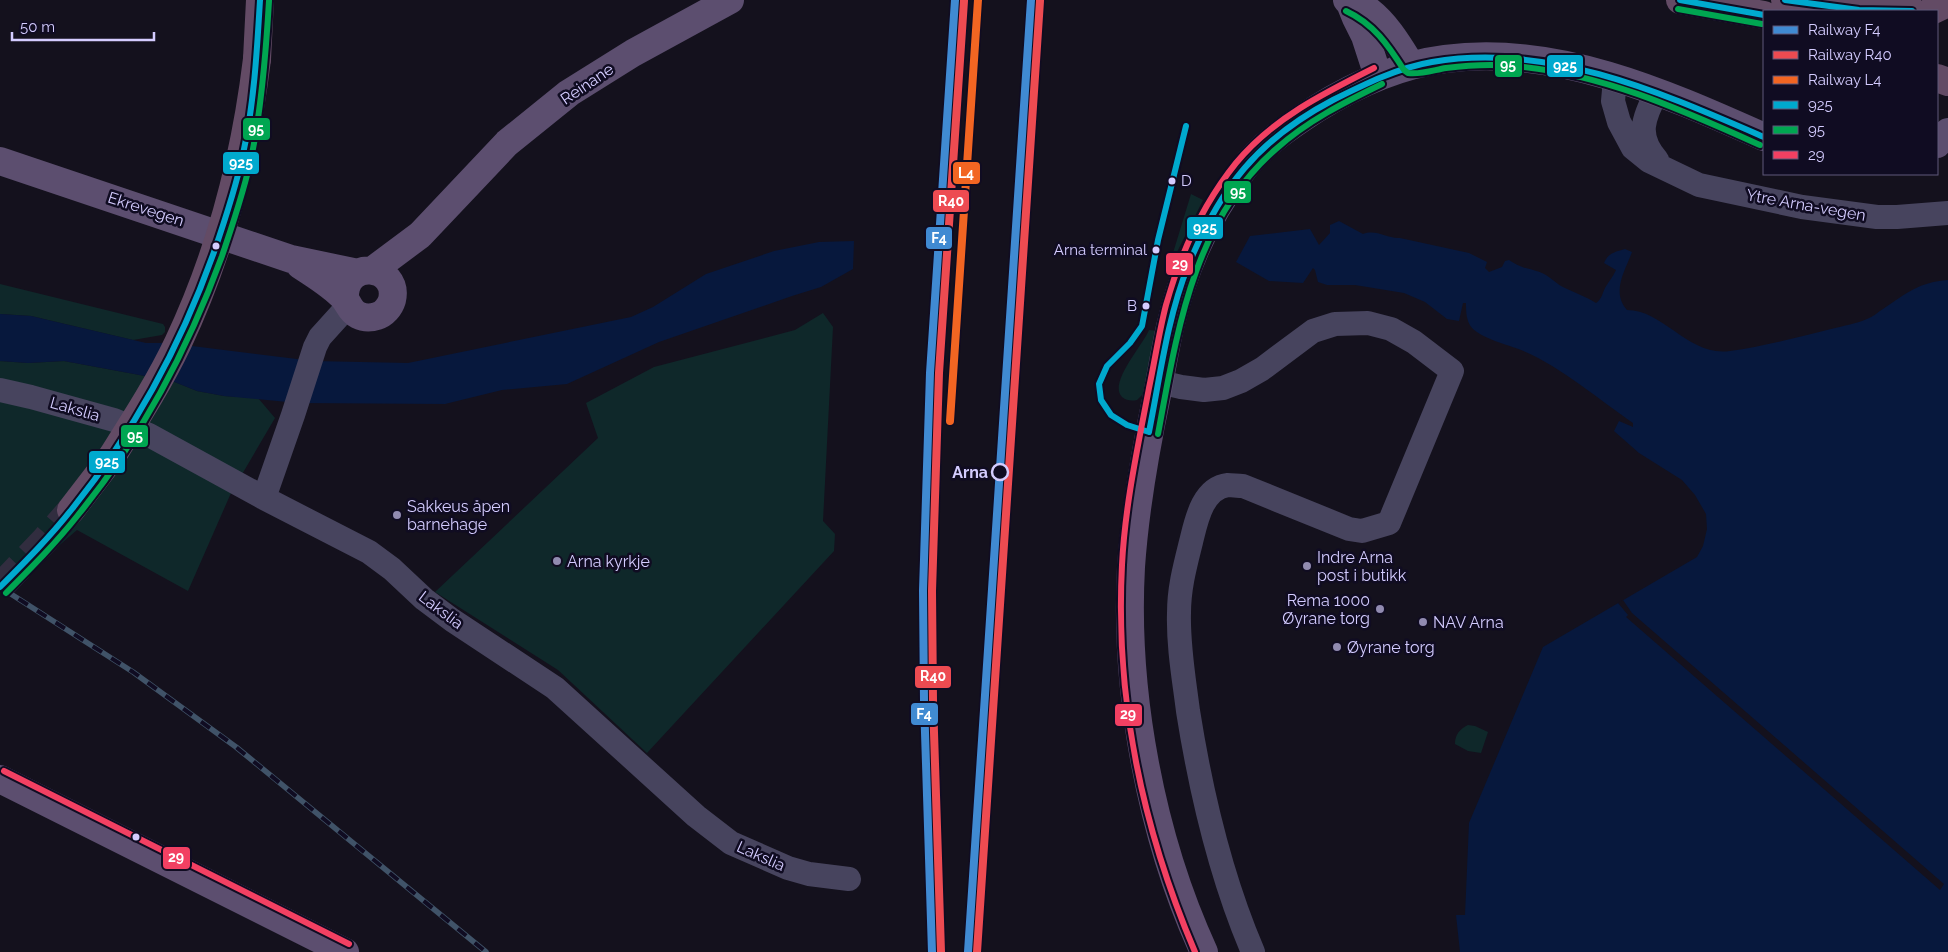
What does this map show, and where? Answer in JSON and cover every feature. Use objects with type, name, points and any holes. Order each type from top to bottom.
[{"type":"highway","points":[[71,510],[111,458],[137,416],[177,344],[212,259],[230,204],[252,104],[257,59],[260,0]]},
{"type":"highway","points":[[1680,0],[1763,15]]},
{"type":"highway","points":[[1785,0],[1859,10]]},
{"type":"highway","points":[[1933,10],[1948,3]]},
{"type":"main road","name":"Reinane","points":[[366,272],[420,235],[507,143],[569,93],[634,53],[730,0]]},
{"type":"main road","points":[[1349,1],[1367,10],[1381,22],[1398,43],[1411,65]]},
{"type":"main road","points":[[1349,1],[1365,36],[1378,76]]},
{"type":"main road","points":[[1204,952],[1191,923],[1162,836],[1137,720],[1131,630],[1131,566],[1139,496],[1170,327],[1182,283],[1197,247],[1214,214],[1243,169],[1269,143],[1336,96],[1378,76],[1411,65],[1479,56],[1552,62],[1615,79],[1656,92],[1763,137]]},
{"type":"main road","points":[[1938,143],[1948,132]]},
{"type":"main road","name":"Ekrevegen","points":[[0,161],[291,259],[366,272]]},
{"type":"main road","name":"Reinane","points":[[393,292],[420,235]]},
{"type":"main road","name":"Ekrevegen","points":[[291,259],[319,278],[347,302]]},
{"type":"main road","points":[[366,272],[386,278],[393,292],[390,304],[386,310],[373,317],[359,316],[347,302],[345,291],[347,284],[366,272]]},
{"type":"main road","points":[[0,778],[345,952]]},
{"type":"street","name":"Ytre Arna-vegen","points":[[1615,79],[1613,101],[1619,122],[1628,141],[1649,161],[1699,186],[1802,206],[1877,217],[1948,213]]},
{"type":"street","name":"Ytre Arna-vegen","points":[[1656,92],[1644,123],[1644,137],[1649,151],[1667,171]]},
{"type":"street","points":[[264,498],[315,347],[320,337],[347,302]]},
{"type":"street","points":[[1160,382],[1204,390],[1223,388],[1241,381],[1262,369],[1312,331],[1335,324],[1368,323],[1391,329],[1414,342],[1452,371],[1389,524],[1362,530],[1349,529],[1243,486],[1226,485],[1213,491],[1203,503],[1196,521],[1181,582],[1178,613],[1182,666],[1196,765],[1213,835],[1238,916],[1253,952]]},
{"type":"street","name":"Lakslia","points":[[0,390],[31,396],[123,424],[149,435],[264,498],[369,552],[392,569],[424,599],[452,620],[544,680],[579,709],[696,816],[731,842],[788,868],[817,876],[849,879]]},
{"type":"green space","points":[[1191,194],[1203,200],[1176,254],[1173,253]]},
{"type":"green space","points":[[0,284],[163,324],[165,332],[162,335],[133,340],[31,316],[0,314]]},
{"type":"green space","points":[[823,313],[833,327],[823,521],[835,534],[834,551],[647,753],[558,670],[435,592],[598,438],[586,403],[654,367],[795,330]]},
{"type":"green space","points":[[1149,330],[1160,331],[1146,391],[1137,400],[1131,401],[1122,397],[1119,391],[1119,383],[1128,364]]},
{"type":"green space","points":[[0,361],[28,363],[64,361],[172,381],[197,391],[224,396],[258,398],[275,418],[231,493],[188,591],[77,530],[19,580],[0,569]]},
{"type":"green space","points":[[1468,725],[1488,732],[1481,753],[1468,751],[1455,744],[1458,732]]},
{"type":"water","points":[[1339,221],[1363,234],[1377,233],[1469,253],[1487,262],[1485,268],[1489,272],[1502,267],[1505,261],[1509,260],[1522,267],[1545,274],[1561,286],[1596,303],[1601,298],[1616,270],[1604,263],[1612,253],[1625,249],[1632,252],[1623,274],[1620,289],[1622,303],[1627,310],[1653,317],[1689,341],[1715,351],[1755,347],[1858,322],[1871,317],[1914,289],[1929,283],[1948,280],[1948,952],[1460,952],[1456,915],[1465,915],[1469,823],[1543,647],[1697,557],[1703,546],[1707,529],[1706,514],[1695,495],[1682,480],[1639,453],[1614,431],[1619,421],[1633,427],[1633,423],[1550,365],[1521,350],[1476,332],[1469,322],[1466,313],[1466,303],[1463,303],[1459,321],[1447,319],[1425,302],[1404,293],[1355,285],[1327,285],[1318,282],[1313,268],[1303,283],[1269,281],[1236,262],[1250,236],[1310,229],[1319,245],[1330,233],[1330,225]]},
{"type":"water","points":[[854,241],[853,269],[821,287],[659,342],[567,384],[502,390],[445,404],[298,403],[224,396],[197,391],[172,381],[64,361],[28,363],[0,361],[0,314],[31,316],[146,343],[168,343],[313,361],[408,363],[631,317],[653,307],[706,274],[774,251],[819,242]]},
{"type":"pier","points":[[1623,600],[1632,613],[1944,884],[1940,890],[1626,617],[1628,615],[1618,603]]},
{"type":"tunnel","points":[[0,587],[71,510]]},
{"type":"railway","points":[[0,587],[133,672],[236,747],[486,952]]},
{"type":"rail line","name":"F4","points":[[932,952],[924,701],[923,591],[930,373],[955,0]]},
{"type":"rail line","name":"L4","points":[[950,421],[978,0]]},
{"type":"rail line","name":"F4","points":[[968,952],[1031,0]]},
{"type":"rail line","name":"R40","points":[[941,952],[933,701],[932,591],[939,373],[964,1]]},
{"type":"rail line","name":"R40","points":[[977,952],[1040,1]]},
{"type":"transit line","name":"925","points":[[0,587],[55,529],[95,480],[154,386],[187,321],[214,252],[240,166],[247,135],[252,97],[260,0]]},
{"type":"transit line","name":"925","points":[[1680,0],[1763,15]]},
{"type":"transit line","name":"925","points":[[1785,0],[1859,10]]},
{"type":"transit line","name":"95","points":[[6,593],[70,525],[101,486],[161,392],[194,325],[222,256],[249,167],[261,97],[269,1]]},
{"type":"transit line","name":"95","points":[[1678,9],[1762,24]]},
{"type":"transit line","name":"95","points":[[1346,11],[1365,22],[1380,36],[1408,73],[1422,73],[1463,66],[1497,65],[1546,70],[1578,76],[1671,106],[1760,145]]},
{"type":"transit line","name":"925","points":[[1149,432],[1165,348],[1181,286],[1200,238],[1213,213],[1244,169],[1262,150],[1306,115],[1357,88],[1394,72],[1432,62],[1475,58],[1518,59],[1561,65],[1644,88],[1685,103],[1763,137]]},
{"type":"transit line","name":"29","points":[[1195,952],[1177,906],[1147,811],[1136,763],[1128,714],[1123,664],[1121,615],[1122,565],[1126,520],[1136,454],[1159,336],[1178,267],[1194,231],[1213,195],[1236,163],[1250,147],[1282,120],[1318,97],[1374,68]]},
{"type":"transit line","name":"95","points":[[1158,434],[1173,357],[1193,280],[1207,244],[1225,210],[1248,178],[1288,139],[1327,113],[1382,84]]},
{"type":"transit line","name":"925","points":[[1149,432],[1127,425],[1111,415],[1101,400],[1099,384],[1107,366],[1130,343],[1142,326],[1158,240],[1186,126]]},
{"type":"transit line","name":"29","points":[[4,771],[349,944]]},
{"type":"place","name":"D","points":[[1172,181]]},
{"type":"place","name":"Arna terminal","points":[[1156,250]]},
{"type":"place","name":"B","points":[[1146,306]]},
{"type":"place","name":"Arna","points":[[1000,472]]},
{"type":"place","name":"Sakkeus åpen barnehage","points":[[397,515]]},
{"type":"place","name":"Arna kyrkje","points":[[557,561]]},
{"type":"place","name":"Indre Arna post i butikk","points":[[1307,566]]},
{"type":"place","name":"Rema 1000 Øyrane torg","points":[[1380,609]]},
{"type":"place","name":"NAV Arna","points":[[1423,622]]},
{"type":"place","name":"Øyrane torg","points":[[1337,647]]}]
